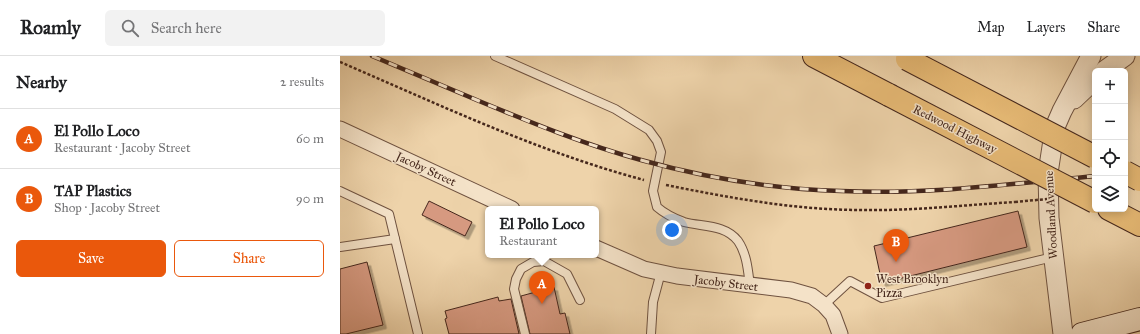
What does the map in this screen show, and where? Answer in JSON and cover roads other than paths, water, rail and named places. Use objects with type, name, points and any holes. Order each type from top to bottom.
[{"type":"highway","name":"Redwood Highway","points":[[814,56],[1092,200]]},
{"type":"highway","points":[[904,58],[1092,155]]},
{"type":"highway","points":[[1128,174],[1140,180]]},
{"type":"highway","points":[[1115,212],[1140,225]]},
{"type":"main road","points":[[1082,334],[1140,319]]},
{"type":"street","name":"Woodland Avenue","points":[[1062,334],[1049,210],[1048,173],[1050,152],[1055,127],[1091,56]]},
{"type":"street","points":[[1108,68],[1125,56]]},
{"type":"street","points":[[1062,111],[1092,82]]},
{"type":"street","name":"Jacoby Street","points":[[340,129],[506,206]]},
{"type":"street","name":"Jacoby Street","points":[[599,249],[644,269],[704,280],[791,290],[812,296],[824,305],[833,315],[840,334]]},
{"type":"lane","points":[[495,56],[615,109],[649,130],[657,141],[661,152],[653,191],[657,207],[668,216],[685,222],[720,228],[729,232],[738,240],[743,250],[747,262],[750,286]]},
{"type":"lane","points":[[340,191],[389,214],[418,334]]},
{"type":"lane","points":[[340,247],[395,239]]},
{"type":"lane","points":[[824,305],[850,281],[882,298],[1053,257]]},
{"type":"lane","points":[[525,334],[514,289],[516,280],[521,270],[532,262],[544,261],[567,274],[580,300]]},
{"type":"lane","points":[[651,334],[653,302],[661,272]]},
{"type":"railway","points":[[372,56],[519,117],[600,148],[665,166],[740,182],[816,190],[873,192],[968,188],[1092,176]]},
{"type":"railway","points":[[1128,173],[1140,171]]},
{"type":"place","name":"TAP Plastics","points":[[896,262]]},
{"type":"place","name":"West Brooklyn Pizza","points":[[868,286]]},
{"type":"place","name":"El Pollo Loco","points":[[542,304]]}]
